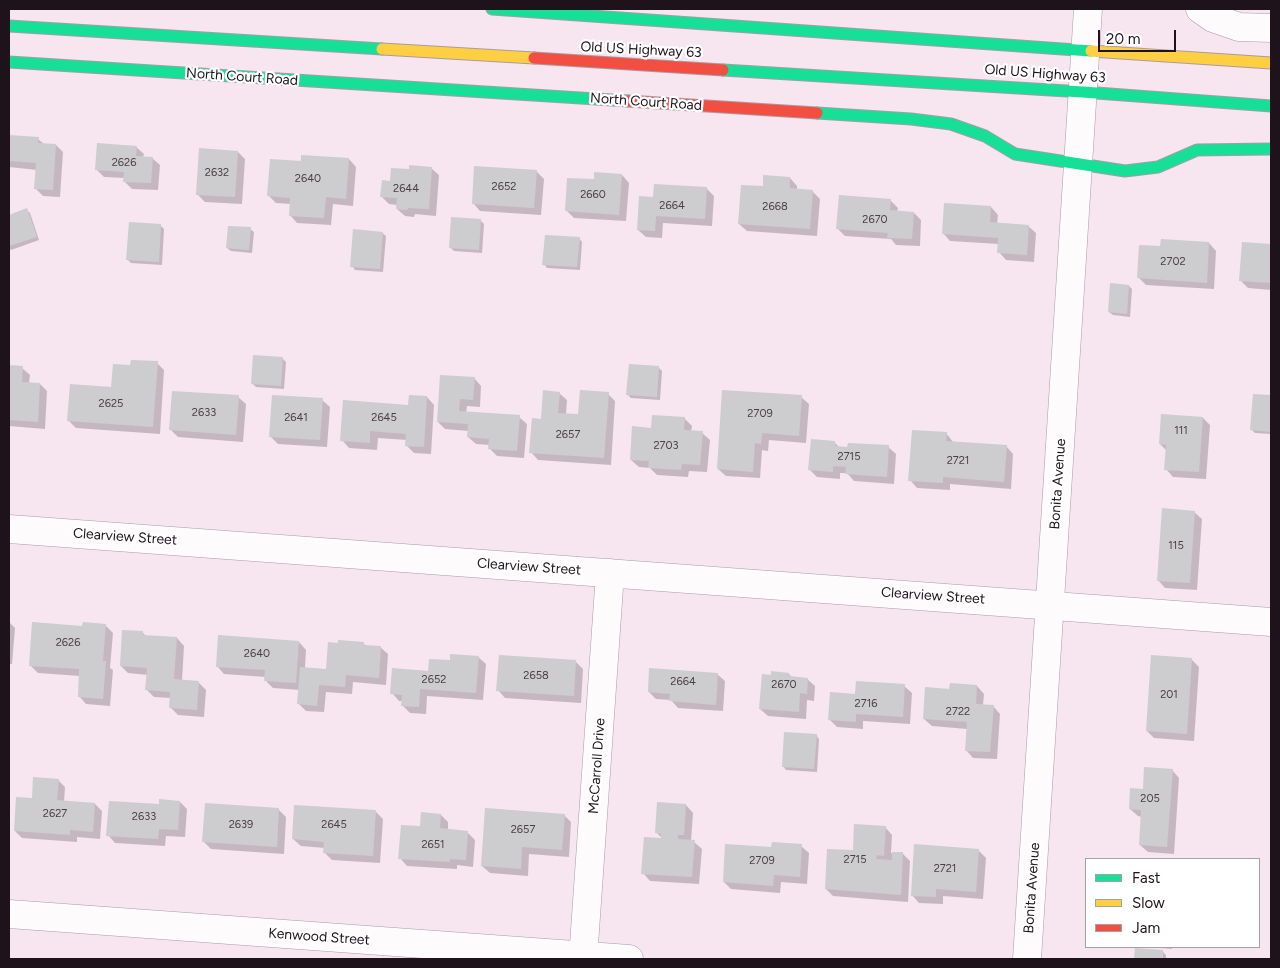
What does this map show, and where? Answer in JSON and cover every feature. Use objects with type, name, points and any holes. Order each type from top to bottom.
[{"type":"main road","name":"Old US Highway 63","points":[[492,9],[1271,63]]},
{"type":"main road","name":"Old US Highway 63","points":[[9,26],[1083,92],[1271,106]]},
{"type":"main road","name":"North Court Road","points":[[9,62],[911,118],[951,124],[985,136],[1015,154],[1125,171],[1158,167],[1197,150],[1271,149]]},
{"type":"street","name":"Bonita Avenue","points":[[1027,959],[1088,9]]},
{"type":"street","points":[[1200,9],[1214,18],[1239,27],[1271,28]]},
{"type":"street","name":"Clearview Street","points":[[9,529],[1271,622]]},
{"type":"street","name":"McCarroll Drive","points":[[583,958],[610,573]]},
{"type":"street","name":"Kenwood Street","points":[[9,914],[583,958],[629,959]]},
{"type":"building","points":[[9,135],[39,137],[38,143],[56,144],[53,190],[34,189],[36,163],[9,161]]},
{"type":"building","points":[[97,143],[137,146],[136,156],[153,157],[151,183],[123,182],[124,172],[95,170]]},
{"type":"building","points":[[199,148],[238,151],[235,197],[196,195]]},
{"type":"building","points":[[301,155],[349,158],[346,199],[326,197],[324,218],[289,216],[290,198],[267,196],[270,159],[301,161]]},
{"type":"building","points":[[409,165],[432,167],[429,209],[396,209],[397,198],[380,197],[382,180],[390,181],[391,168],[409,169]]},
{"type":"building","points":[[474,166],[537,170],[534,208],[472,204]]},
{"type":"building","points":[[594,172],[622,174],[619,215],[565,211],[567,178],[594,179]]},
{"type":"building","points":[[763,175],[790,177],[790,188],[813,190],[810,229],[738,224],[741,185],[763,186]]},
{"type":"building","points":[[654,184],[707,187],[705,219],[656,216],[655,231],[637,230],[639,196],[653,197]]},
{"type":"building","points":[[839,195],[891,199],[890,210],[914,212],[912,239],[887,238],[888,233],[836,229]]},
{"type":"building","points":[[944,203],[991,206],[990,222],[1029,225],[1027,255],[997,253],[998,238],[942,234]]},
{"type":"building","points":[[27,208],[37,237],[9,246],[9,215]]},
{"type":"building","points":[[451,217],[481,219],[479,250],[449,248]]},
{"type":"building","points":[[129,222],[161,224],[159,262],[126,260]]},
{"type":"building","points":[[228,226],[251,227],[249,250],[226,248]]},
{"type":"building","points":[[353,229],[383,232],[380,269],[350,267]]},
{"type":"building","points":[[545,235],[580,237],[577,267],[542,265]]},
{"type":"building","points":[[1161,239],[1209,242],[1207,283],[1137,278],[1139,245],[1160,246]]},
{"type":"building","points":[[1242,242],[1271,244],[1271,283],[1239,281]]},
{"type":"building","points":[[1110,283],[1129,285],[1127,314],[1108,312]]},
{"type":"building","points":[[253,355],[283,357],[281,386],[251,384]]},
{"type":"building","points":[[131,360],[158,361],[153,427],[67,421],[70,384],[111,387],[113,364],[130,365]]},
{"type":"building","points":[[629,364],[659,366],[657,397],[626,395]]},
{"type":"building","points":[[9,365],[23,366],[22,382],[40,383],[38,422],[9,420]]},
{"type":"building","points":[[440,375],[475,377],[473,400],[460,399],[459,411],[520,415],[517,451],[488,449],[489,439],[467,437],[468,424],[437,422]]},
{"type":"building","points":[[543,390],[560,392],[558,413],[578,414],[580,390],[609,392],[604,458],[529,453],[532,418],[541,419]]},
{"type":"building","points":[[722,390],[802,395],[799,436],[762,433],[761,444],[755,443],[753,472],[717,469]]},
{"type":"building","points":[[172,391],[239,395],[236,435],[169,430]]},
{"type":"building","points":[[1253,394],[1271,395],[1271,432],[1250,430]]},
{"type":"building","points":[[272,395],[323,398],[320,440],[269,437]]},
{"type":"building","points":[[409,395],[427,396],[424,447],[405,446],[406,434],[370,431],[370,443],[340,441],[343,400],[408,405]]},
{"type":"building","points":[[1161,414],[1203,417],[1199,472],[1164,470],[1166,445],[1159,444]]},
{"type":"building","points":[[652,415],[685,417],[684,430],[703,431],[700,465],[682,464],[681,470],[648,468],[649,461],[630,460],[632,426],[651,428]]},
{"type":"building","points":[[912,430],[947,432],[946,441],[1007,445],[1004,482],[943,477],[943,483],[908,481]]},
{"type":"building","points":[[811,439],[835,441],[835,446],[847,447],[848,443],[889,445],[887,477],[845,474],[846,467],[833,466],[833,472],[808,470]]},
{"type":"building","points":[[1162,508],[1195,511],[1190,583],[1157,581]]},
{"type":"building","points":[[32,622],[82,626],[83,622],[106,624],[103,661],[106,661],[103,699],[78,697],[79,669],[29,666]]},
{"type":"building","points":[[122,630],[143,631],[143,635],[177,637],[174,679],[199,681],[197,710],[169,708],[170,692],[145,690],[147,668],[120,666]]},
{"type":"building","points":[[218,635],[299,641],[296,683],[264,681],[265,670],[216,667]]},
{"type":"building","points":[[338,640],[364,642],[364,645],[381,646],[379,678],[346,675],[345,687],[319,685],[317,706],[297,704],[300,667],[326,669],[328,642],[338,643]]},
{"type":"building","points":[[450,654],[479,656],[476,693],[420,689],[419,707],[401,706],[402,695],[390,694],[392,668],[428,671],[429,659],[450,660]]},
{"type":"building","points":[[499,655],[576,660],[574,696],[496,691]]},
{"type":"building","points":[[1151,655],[1192,658],[1187,734],[1146,731]]},
{"type":"building","points":[[649,668],[718,673],[716,705],[669,701],[670,694],[648,692]]},
{"type":"building","points":[[771,671],[789,673],[789,676],[808,678],[807,694],[800,693],[799,712],[759,709],[762,674],[771,675]]},
{"type":"building","points":[[856,681],[905,684],[903,717],[856,714],[856,722],[828,720],[830,692],[855,694]]},
{"type":"building","points":[[950,683],[977,685],[976,704],[994,705],[990,752],[965,751],[967,722],[923,719],[925,687],[949,689]]},
{"type":"building","points":[[784,732],[817,734],[814,769],[782,767]]},
{"type":"building","points":[[1144,767],[1173,769],[1167,847],[1139,845],[1141,810],[1129,809],[1130,788],[1143,789]]},
{"type":"building","points":[[33,777],[59,779],[57,800],[95,803],[93,832],[70,830],[70,835],[14,831],[16,797],[32,798]]},
{"type":"building","points":[[159,799],[180,801],[178,830],[159,829],[158,839],[106,836],[109,801],[159,804]]},
{"type":"building","points":[[657,802],[686,804],[684,835],[678,835],[678,839],[695,840],[692,877],[641,874],[644,837],[661,838],[661,834],[655,833]]},
{"type":"building","points":[[205,803],[279,808],[277,847],[202,842]]},
{"type":"building","points":[[294,805],[376,810],[373,856],[323,853],[324,842],[292,839]]},
{"type":"building","points":[[485,808],[565,814],[562,850],[522,847],[521,869],[481,866]]},
{"type":"building","points":[[421,812],[441,814],[440,828],[468,831],[466,860],[450,859],[450,862],[398,859],[401,825],[420,826]]},
{"type":"building","points":[[854,824],[886,826],[884,856],[877,855],[876,859],[892,860],[892,852],[903,852],[901,895],[825,889],[827,849],[853,850]]},
{"type":"building","points":[[772,842],[802,844],[800,877],[774,875],[773,886],[723,882],[725,844],[771,847]]},
{"type":"building","points":[[914,844],[979,849],[976,892],[936,889],[936,897],[911,896]]},
{"type":"building","points":[[1135,948],[1163,950],[1163,959],[1134,959]]},
{"type":"traffic: fast","points":[[492,9],[1091,51]]},
{"type":"traffic: fast","points":[[9,26],[382,49]]},
{"type":"traffic: fast","points":[[9,62],[628,101]]},
{"type":"traffic: fast","points":[[723,70],[1083,92],[1271,106]]},
{"type":"traffic: fast","points":[[817,113],[911,119],[951,124],[985,136],[1015,154],[1125,171],[1158,167],[1197,150],[1271,149]]},
{"type":"traffic: slow","points":[[382,49],[534,58]]},
{"type":"traffic: slow","points":[[1091,51],[1271,63]]},
{"type":"traffic: jam","points":[[534,58],[723,70]]},
{"type":"traffic: jam","points":[[628,101],[817,113]]}]
